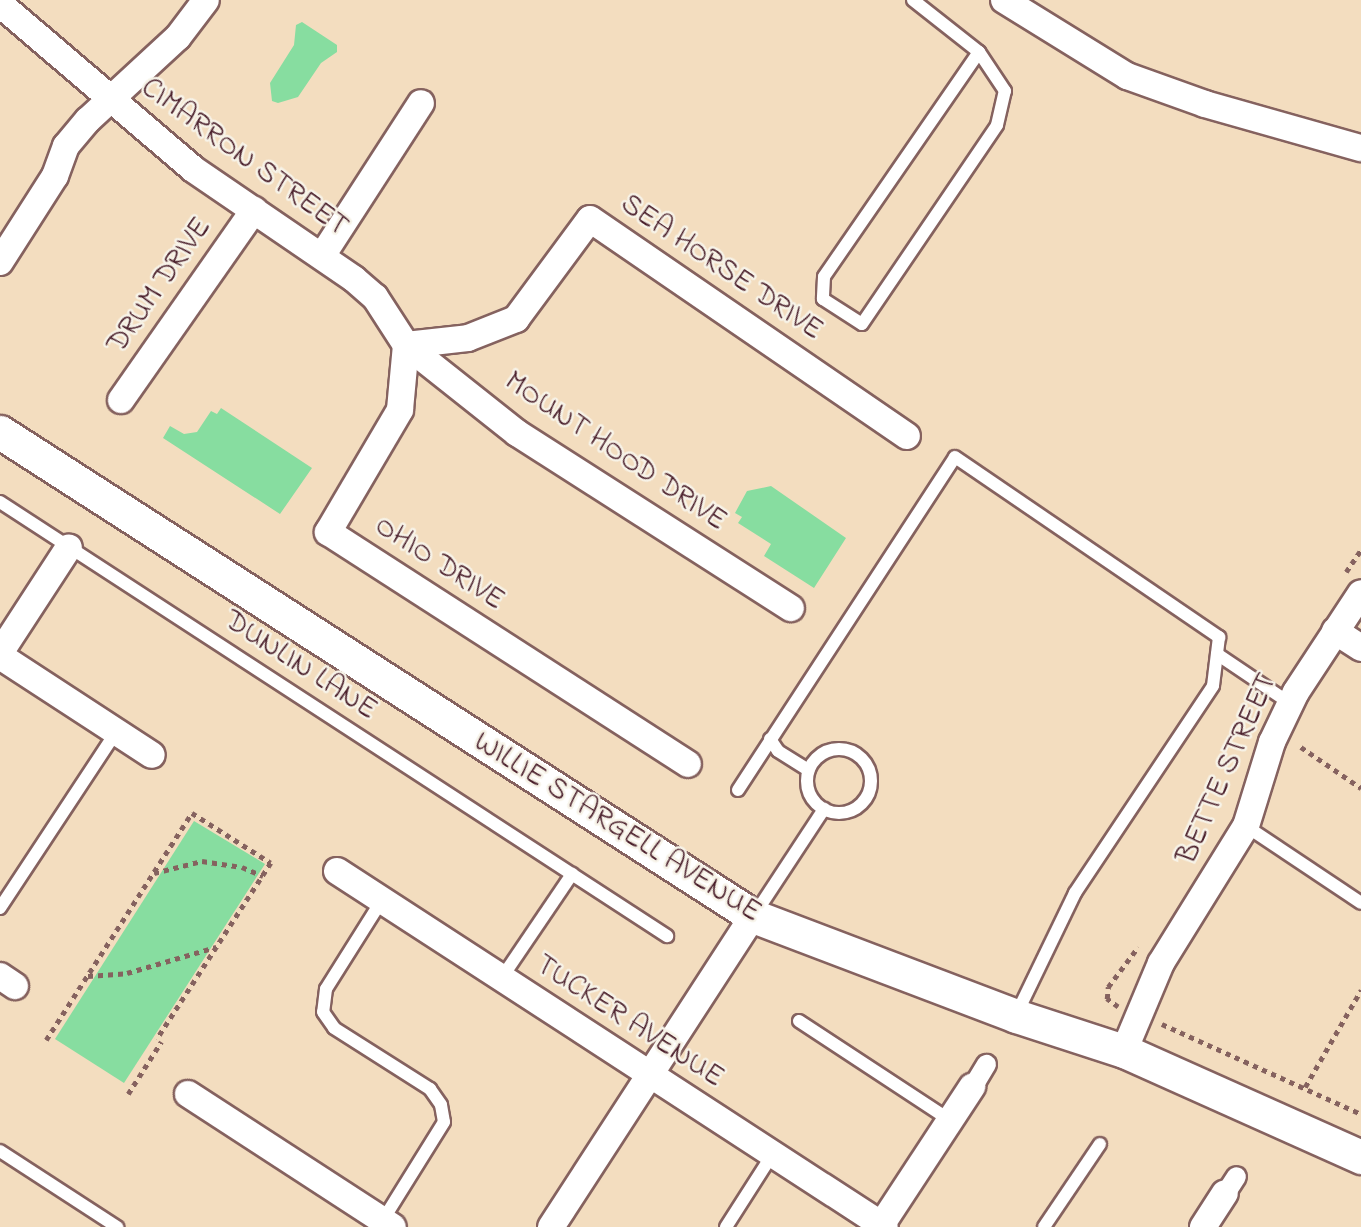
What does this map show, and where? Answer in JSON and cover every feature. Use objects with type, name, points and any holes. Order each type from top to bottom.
[{"type":"street","points":[[0,262],[55,176],[66,146],[178,37],[206,0]]},
{"type":"street","points":[[1004,0],[1127,76],[1205,104],[1361,148]]},
{"type":"street","name":"CIMARRON STREET","points":[[0,5],[50,43],[111,101],[193,169],[322,256],[375,297],[406,345]]},
{"type":"street","points":[[322,256],[421,103]]},
{"type":"street","name":"DRUM DRIVE","points":[[121,400],[254,210]]},
{"type":"street","name":"SEA HORSE DRIVE","points":[[406,345],[468,338],[516,319],[590,219],[907,436]]},
{"type":"street","name":"MOUNT HOOD DRIVE","points":[[406,345],[517,433],[791,608]]},
{"type":"street","name":"OHIO DRIVE","points":[[406,345],[405,389],[396,420],[328,532],[688,764]]},
{"type":"street","name":"WILLIE STARGELL AVENUE","points":[[0,432],[753,916],[1016,1016],[1124,1051],[1264,1110],[1361,1157]]},
{"type":"street","points":[[69,547],[0,655],[152,755]]},
{"type":"street","name":"BETTE STREET","points":[[1124,1051],[1161,963],[1246,826],[1272,742],[1291,704],[1335,631],[1349,589]]},
{"type":"street","points":[[1335,631],[1361,648]]},
{"type":"street","name":"TUCKER AVENUE","points":[[337,871],[882,1226]]},
{"type":"street","points":[[551,1227],[753,916]]},
{"type":"street","points":[[882,1226],[986,1064]]},
{"type":"street","points":[[188,1094],[380,1223]]},
{"type":"street","points":[[1203,1227],[1231,1185]]},
{"type":"lane","points":[[913,0],[979,52],[1005,91],[997,125],[862,324],[823,299],[824,277],[979,52]]},
{"type":"lane","points":[[737,790],[955,457],[1219,638],[1213,686],[1075,893],[1016,1016]]},
{"type":"lane","name":"DUNLIN LANE","points":[[0,502],[667,936]]},
{"type":"lane","points":[[1217,654],[1291,704]]},
{"type":"lane","points":[[0,908],[116,732]]},
{"type":"lane","points":[[770,738],[778,751],[809,770]]},
{"type":"lane","points":[[845,749],[864,759],[870,769],[870,791],[865,801],[846,813],[824,809],[808,788],[809,770],[823,753],[845,749]]},
{"type":"lane","points":[[753,916],[824,809]]},
{"type":"lane","points":[[1246,826],[1361,903]]},
{"type":"lane","points":[[501,979],[572,874]]},
{"type":"lane","points":[[380,1223],[444,1122],[438,1097],[430,1089],[334,1028],[323,1012],[322,996],[382,900]]},
{"type":"lane","points":[[799,1021],[950,1120]]},
{"type":"lane","points":[[1044,1227],[1100,1144]]},
{"type":"lane","points":[[0,1151],[117,1227]]},
{"type":"lane","points":[[726,1227],[772,1155]]},
{"type":"path","points":[[1349,589],[1361,550]]},
{"type":"path","points":[[1301,747],[1361,788]]},
{"type":"path","points":[[46,1040],[192,813],[271,863],[216,947],[128,1094]]},
{"type":"path","points":[[153,874],[202,861],[242,867],[263,876]]},
{"type":"path","points":[[1124,1010],[1107,999],[1108,987],[1146,935]]},
{"type":"path","points":[[87,976],[127,973],[216,947]]},
{"type":"path","points":[[1305,1087],[1361,990]]},
{"type":"path","points":[[1149,1019],[1361,1114]]},
{"type":"green space","points":[[302,22],[337,45],[337,52],[321,63],[298,97],[278,103],[272,101],[270,83],[294,45],[296,25]]},
{"type":"green space","points":[[221,408],[312,468],[280,514],[163,438],[170,426],[184,434],[197,432],[211,411],[217,414]]},
{"type":"green space","points":[[771,486],[846,538],[814,588],[764,556],[771,544],[738,523],[742,517],[735,513],[747,491]]},
{"type":"green space","points":[[194,821],[265,864],[124,1083],[55,1039]]}]
